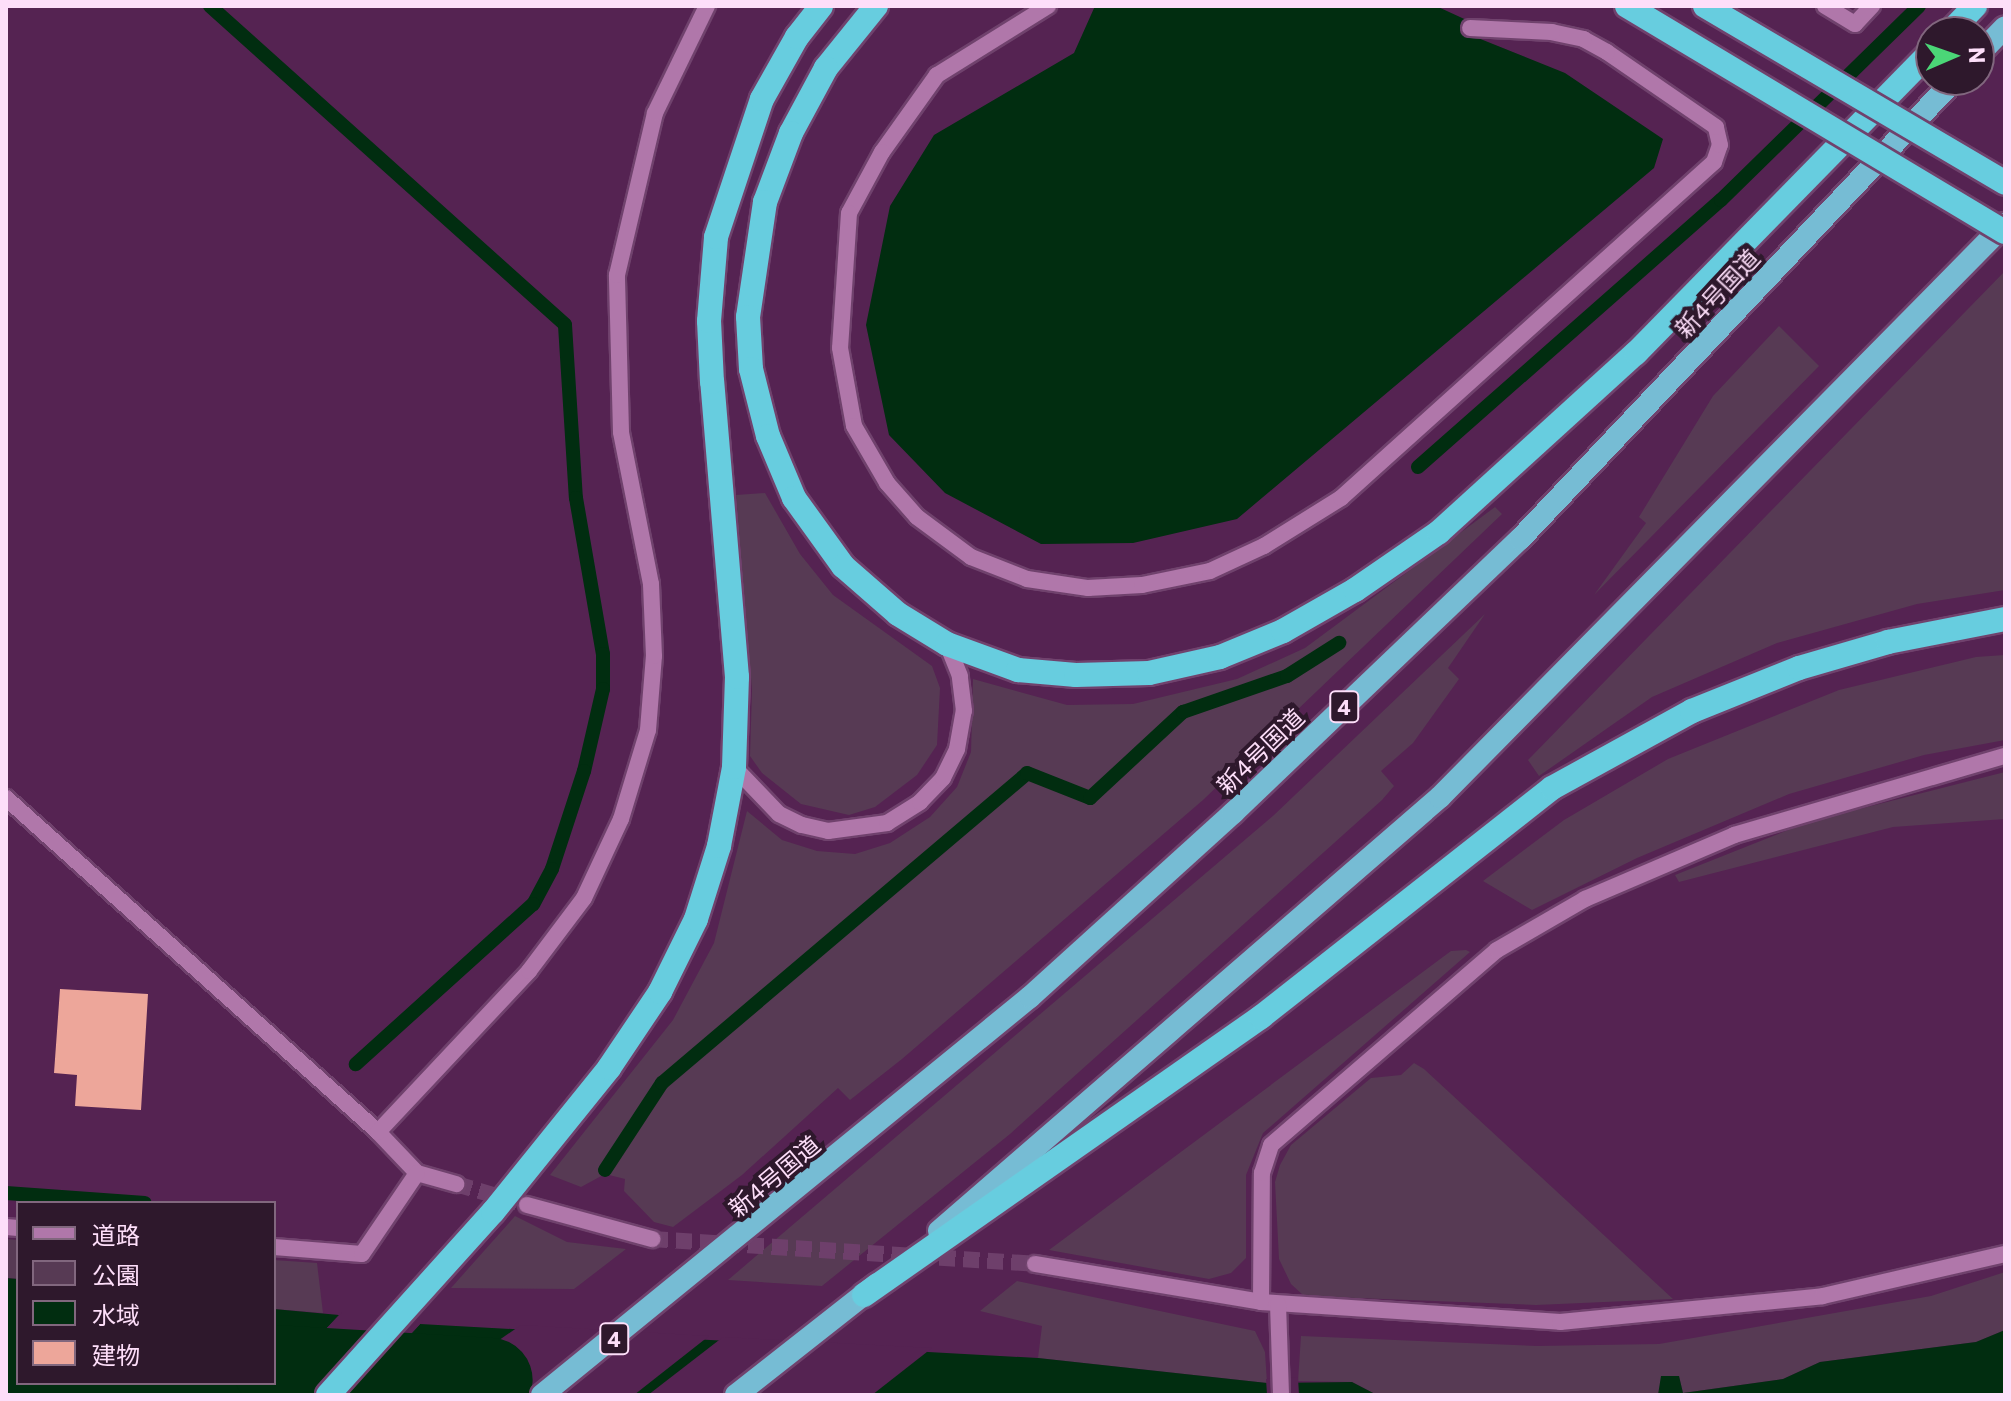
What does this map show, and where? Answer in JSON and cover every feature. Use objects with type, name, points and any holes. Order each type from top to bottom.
[{"type":"highway","points":[[328,1395],[549,1146],[660,992],[696,919],[719,846],[734,767],[737,677],[709,321],[716,237],[762,99],[821,6]]},
{"type":"highway","points":[[876,6],[826,68],[791,133],[765,202],[752,275],[751,369],[768,436],[794,498],[835,555],[898,614],[947,644],[1018,670],[1076,675],[1149,673],[1220,657],[1283,631],[1355,590],[1439,532],[1636,353],[1915,68]]},
{"type":"highway","points":[[1627,6],[2005,232]]},
{"type":"highway","points":[[1705,6],[2005,183]]},
{"type":"highway","name":"新4号国道","points":[[542,1395],[686,1282],[1030,997],[1233,813],[1520,539],[1939,96]]},
{"type":"highway","points":[[736,1395],[864,1295],[1440,797],[2005,224]]},
{"type":"highway","points":[[864,1295],[1261,1017],[1552,788],[1692,711],[1799,668],[1888,642],[2005,619]]},
{"type":"street","points":[[378,1132],[529,971],[584,898],[621,819],[648,730],[653,628],[651,584],[621,432],[617,275],[655,113],[707,6]]},
{"type":"street","points":[[1048,6],[937,75],[882,152],[849,213],[840,348],[854,426],[887,483],[917,517],[971,557],[1027,579],[1088,588],[1142,585],[1210,571],[1264,546],[1341,498],[1714,162],[1720,145],[1716,127],[1584,39],[1470,28]]},
{"type":"street","points":[[1825,6],[1855,24],[1872,6]]},
{"type":"street","points":[[734,767],[779,814],[802,825],[828,831],[887,823],[943,778],[957,749],[964,711],[960,676],[947,644]]},
{"type":"street","points":[[1281,1395],[1279,1352],[1270,1303],[1262,1173],[1271,1145],[1497,950],[1585,899],[1734,835],[2005,756]]},
{"type":"street","points":[[6,798],[378,1132],[417,1173],[456,1184]]},
{"type":"street","points":[[276,1247],[362,1254],[417,1173]]},
{"type":"street","points":[[527,1205],[652,1239]]},
{"type":"street","points":[[1035,1264],[1270,1303],[1560,1322],[1823,1296],[2005,1254]]},
{"type":"green space","points":[[2005,271],[2005,590],[1917,604],[1777,643],[1652,697],[1539,776],[1528,760]]},
{"type":"green space","points":[[1779,326],[1819,366],[1594,595],[1646,523],[1639,517],[1713,396]]},
{"type":"green space","points":[[765,493],[800,554],[833,595],[932,666],[940,688],[937,745],[917,775],[875,807],[849,815],[801,804],[762,773],[750,756],[752,690],[736,495]]},
{"type":"green space","points":[[1495,507],[1502,514],[1203,800],[902,1059],[850,1100],[838,1088],[742,1175],[673,1227],[654,1222],[624,1191],[625,1179],[605,1174],[581,1187],[550,1175],[673,1020],[714,943],[747,811],[782,840],[817,851],[855,854],[890,843],[930,817],[957,787],[971,752],[973,679],[1067,705],[1133,704],[1237,679],[1305,648]]},
{"type":"green space","points":[[1485,614],[1448,668],[1459,679],[1413,743],[1381,771],[1394,786],[1382,800],[1010,1134],[822,1286],[728,1280],[1274,815]]},
{"type":"green space","points":[[2005,655],[2005,740],[1924,755],[1789,794],[1637,858],[1532,910],[1483,881],[1564,820],[1668,759],[1839,690],[1976,657]]},
{"type":"green space","points":[[2005,772],[2005,819],[1893,827],[1679,882],[1675,875],[1808,822]]},
{"type":"green space","points":[[1451,951],[1470,952],[1263,1133],[1246,1175],[1246,1258],[1231,1273],[1209,1279],[1049,1250]]},
{"type":"green space","points":[[1414,1063],[1673,1299],[1536,1305],[1304,1296],[1291,1284],[1279,1259],[1275,1182],[1280,1165],[1291,1145],[1371,1078],[1401,1075]]},
{"type":"green space","points":[[515,1216],[567,1242],[626,1249],[574,1289],[451,1288]]},
{"type":"green space","points":[[6,1239],[16,1240],[16,1279],[6,1278]]},
{"type":"green space","points":[[276,1260],[317,1263],[323,1313],[276,1309]]},
{"type":"green space","points":[[2005,1272],[2005,1330],[1976,1342],[1820,1362],[1783,1379],[1683,1393],[1679,1376],[1662,1377],[1658,1395],[1377,1395],[1352,1382],[1298,1381],[1301,1336],[1537,1346],[1659,1344],[1931,1296]]},
{"type":"green space","points":[[1017,1281],[1255,1331],[1265,1352],[1267,1383],[1038,1358],[1042,1326],[980,1311]]},
{"type":"water","points":[[1095,6],[1436,6],[1473,23],[1468,34],[1565,73],[1663,139],[1654,168],[1237,519],[1133,543],[1041,544],[945,493],[889,435],[866,325],[890,206],[934,135],[1074,53]]},
{"type":"water","points":[[6,1278],[16,1279],[16,1385],[273,1385],[264,1395],[6,1395]]},
{"type":"water","points":[[276,1309],[339,1315],[276,1382]]},
{"type":"water","points":[[420,1324],[1038,1358],[1267,1383],[1352,1382],[1377,1395],[354,1395]]},
{"type":"water","points":[[2005,1330],[2005,1395],[1658,1395],[1661,1376],[1679,1376],[1683,1393],[1783,1379],[1820,1362],[1976,1342]]},
{"type":"pier","points":[[342,1312],[272,1393],[264,1395]]},
{"type":"pier","points":[[424,1320],[354,1395],[350,1395],[417,1321]]},
{"type":"pier","points":[[521,1325],[709,1336],[634,1395],[420,1395]]},
{"type":"pier","points":[[723,1337],[932,1348],[872,1395],[648,1395]]},
{"type":"pier","points":[[1298,1377],[1299,1395],[1267,1395],[1266,1379]]},
{"type":"building","points":[[60,989],[148,994],[141,1110],[75,1106],[77,1075],[54,1073]]},
{"type":"waterway","points":[[210,6],[565,325],[576,498],[603,654],[603,689],[584,771],[552,869],[533,904],[356,1064]]},
{"type":"waterway","points":[[1418,467],[1721,200],[1919,6]]},
{"type":"waterway","points":[[605,1170],[662,1083],[1027,773],[1090,798],[1183,712],[1287,676],[1339,643]]},
{"type":"waterway","points":[[6,1193],[117,1201]]},
{"type":"waterway","points":[[276,1367],[491,1380]]},
{"type":"tunnel","points":[[456,1184],[527,1205]]},
{"type":"tunnel","points":[[652,1239],[1035,1264]]}]
